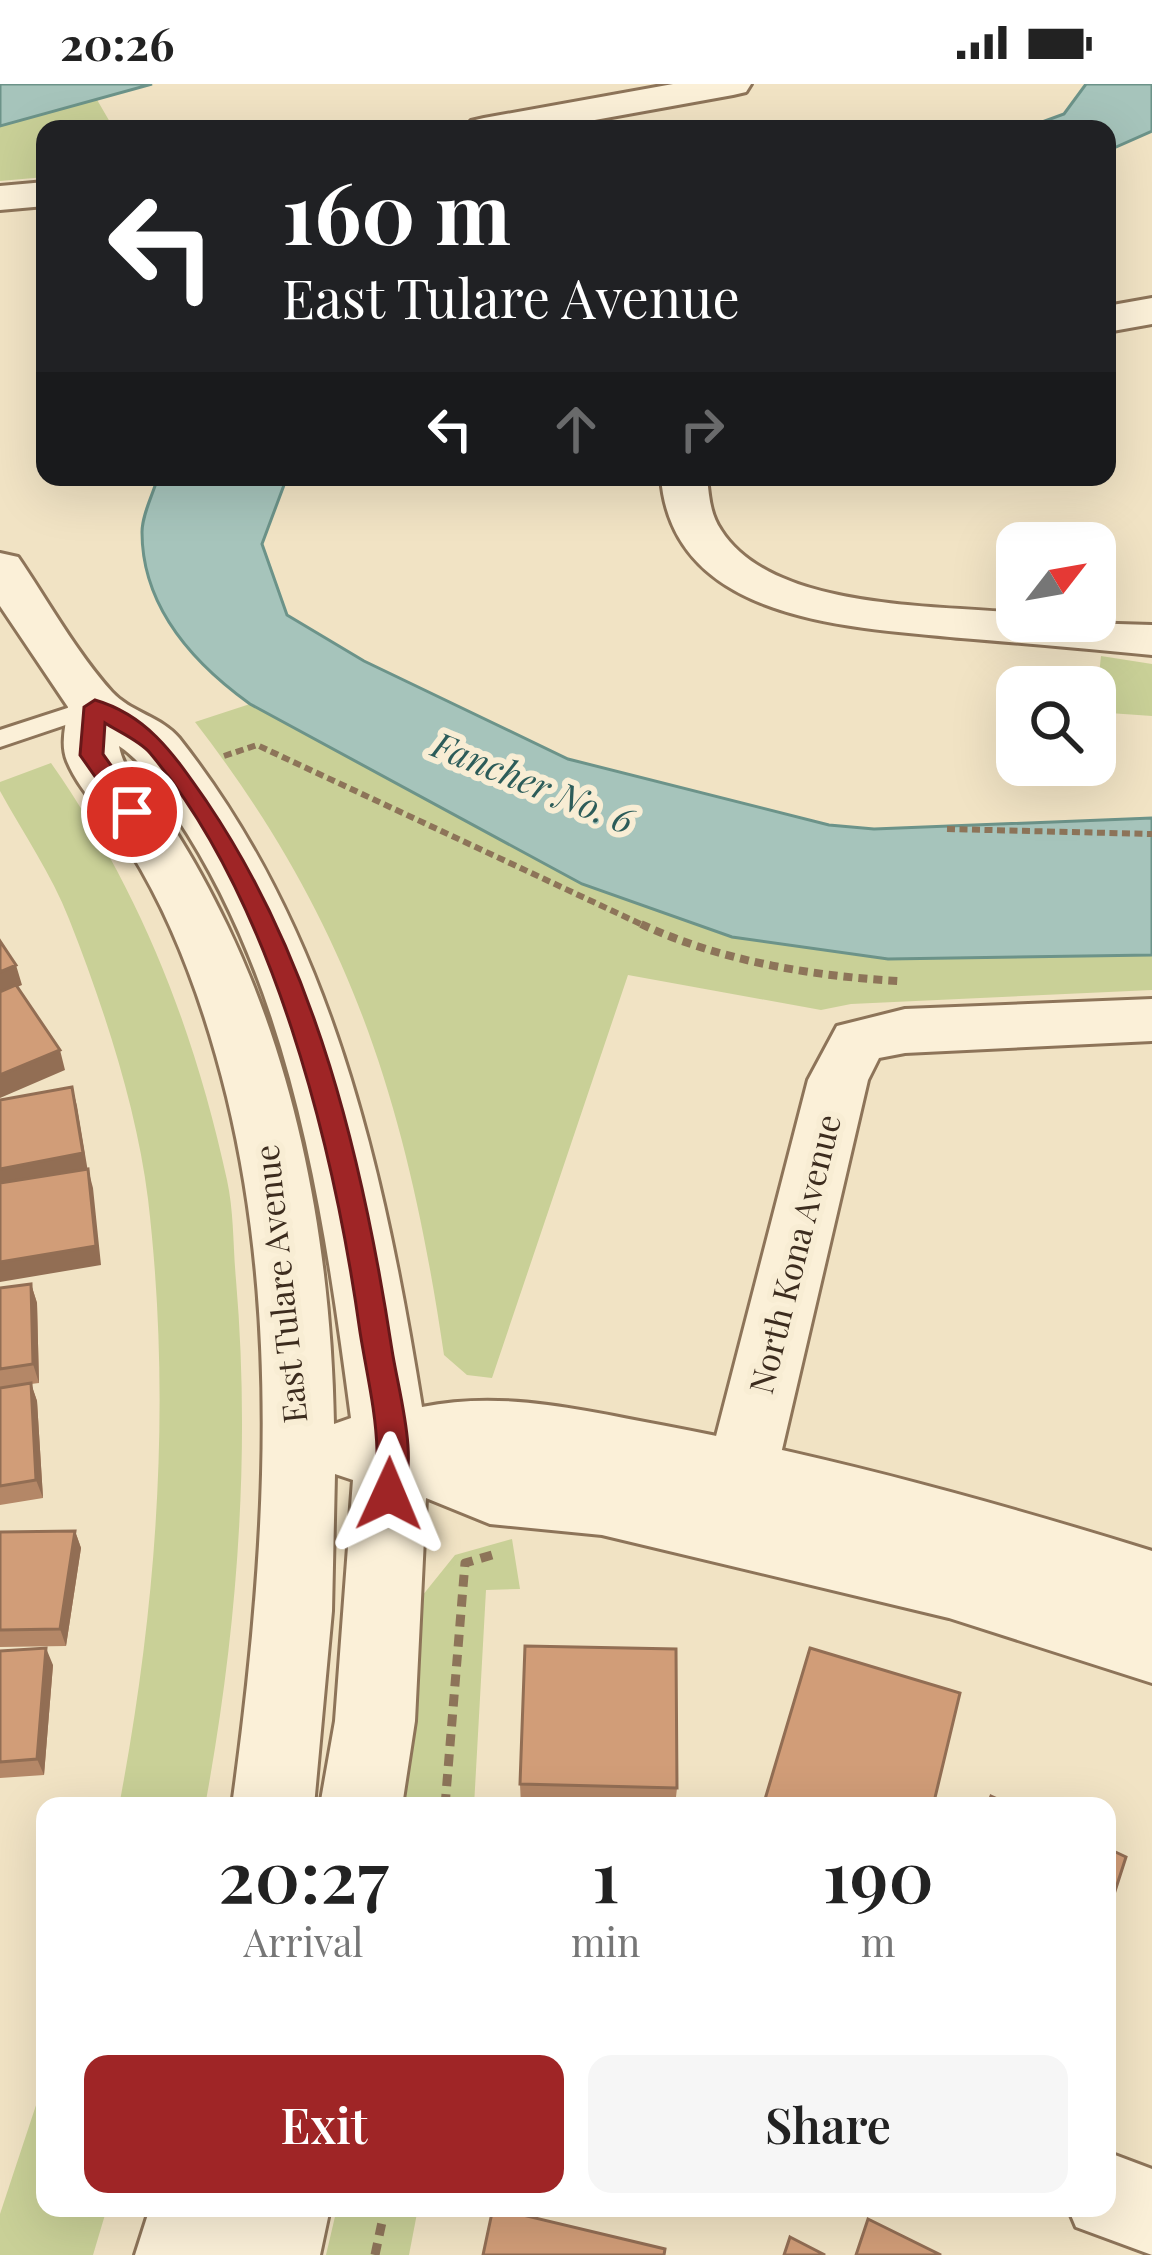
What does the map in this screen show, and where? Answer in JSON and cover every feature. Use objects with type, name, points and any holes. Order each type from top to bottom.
[{"type":"street","points":[[534,120],[734,84]]},
{"type":"street","points":[[0,198],[36,195]]},
{"type":"street","points":[[1116,317],[1152,310]]},
{"type":"street","points":[[683,486],[682,499],[693,525],[718,557],[758,586],[795,601],[843,612],[1152,640]]},
{"type":"street","points":[[0,568],[95,707],[156,745],[224,846],[286,975],[327,1095],[366,1271],[392,1448],[375,1721],[362,1797]]},
{"type":"street","name":"East Tulare Avenue","points":[[95,707],[92,755],[153,841],[190,910],[232,1008],[274,1184],[291,1314],[299,1450],[392,1448],[484,1429],[742,1471],[893,1506],[1152,1585]]},
{"type":"street","name":"North Kona Avenue","points":[[742,1471],[838,1080],[858,1041],[905,1031],[1152,1020]]},
{"type":"street","name":"East Tulare Avenue","points":[[392,1448],[490,1492],[602,1503],[726,1529],[949,1584],[1152,1647]]},
{"type":"street","points":[[274,1797],[286,1712],[299,1450]]},
{"type":"street","points":[[1116,2199],[1152,2213]]},
{"type":"street","points":[[182,2255],[194,2217]]},
{"type":"street","points":[[273,2255],[281,2217]]},
{"type":"lane","points":[[0,740],[95,707]]},
{"type":"path","points":[[211,760],[256,745],[651,929],[745,959],[832,977],[916,983]]},
{"type":"path","points":[[947,829],[1152,834]]},
{"type":"path","points":[[446,1797],[465,1563],[508,1550]]},
{"type":"path","points":[[375,2255],[383,2217]]},
{"type":"green space","points":[[96,98],[109,120],[36,120],[36,178],[0,181],[0,126]]},
{"type":"green space","points":[[1101,656],[1152,664],[1152,716],[1116,713],[1116,666],[1100,666]]},
{"type":"green space","points":[[250,704],[582,884],[888,959],[1152,955],[1152,990],[851,1004],[821,1010],[628,975],[492,1378],[467,1375],[444,1355],[429,1264],[390,1098],[333,945],[295,871],[195,722]]},
{"type":"green space","points":[[51,763],[111,860],[180,1015],[214,1124],[229,1192],[240,1346],[241,1478],[233,1610],[207,1797],[121,1797],[143,1655],[157,1504],[159,1352],[148,1199],[127,1093],[82,952],[46,870],[0,791],[0,782]]},
{"type":"green space","points":[[512,1539],[520,1589],[486,1590],[474,1797],[406,1797],[422,1596],[455,1555]]},
{"type":"green space","points":[[36,2105],[36,2217],[104,2217],[93,2255],[0,2255],[0,2214]]},
{"type":"green space","points":[[335,2217],[416,2217],[409,2255],[326,2255]]},
{"type":"water","points":[[0,84],[152,84],[0,126]]},
{"type":"water","points":[[1086,84],[1152,84],[1152,131],[1116,147],[1116,120],[1048,120],[1064,114]]},
{"type":"water","name":"Fancher No. 6","points":[[155,486],[284,486],[262,544],[287,615],[364,661],[568,759],[829,825],[874,829],[1152,818],[1152,955],[888,959],[732,937],[582,884],[250,704],[229,688],[191,651],[161,609],[144,559],[146,512]]},
{"type":"building","points":[[0,941],[16,965],[0,972]]},
{"type":"building","points":[[16,985],[60,1050],[0,1075],[0,992]]},
{"type":"building","points":[[72,1087],[83,1153],[0,1169],[0,1100]]},
{"type":"building","points":[[88,1169],[96,1246],[0,1262],[0,1183]]},
{"type":"building","points":[[31,1284],[33,1364],[0,1369],[0,1288]]},
{"type":"building","points":[[31,1383],[36,1480],[0,1486],[0,1388]]},
{"type":"building","points":[[75,1531],[60,1629],[0,1630],[0,1532]]},
{"type":"building","points":[[525,1646],[676,1649],[677,1788],[520,1784]]},
{"type":"building","points":[[46,1648],[37,1759],[0,1762],[0,1651]]},
{"type":"building","points":[[810,1648],[960,1693],[935,1797],[766,1797]]},
{"type":"building","points":[[1116,1852],[1126,1857],[1116,1888]]},
{"type":"building","points":[[491,2217],[531,2217],[665,2249],[664,2255],[483,2255]]},
{"type":"building","points":[[868,2219],[941,2255],[856,2255]]},
{"type":"building","points":[[790,2237],[825,2255],[784,2255]]},
{"type":"route","points":[[132,812],[92,755],[95,707],[156,745],[224,846],[286,975],[327,1095],[366,1271],[392,1448],[389,1494]]}]
